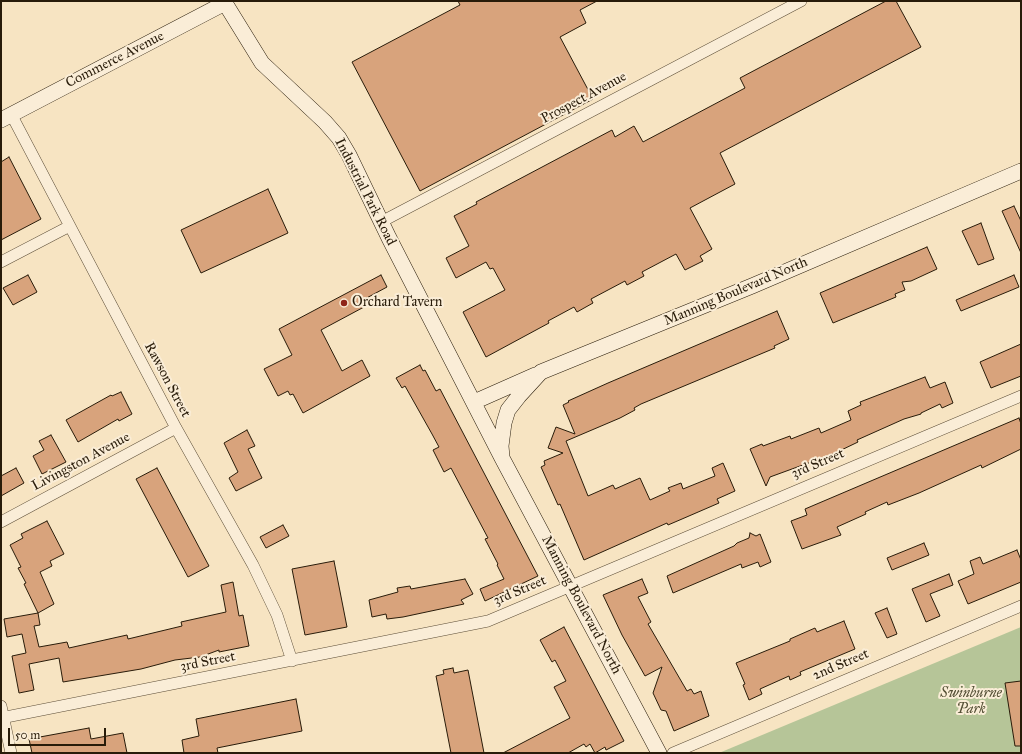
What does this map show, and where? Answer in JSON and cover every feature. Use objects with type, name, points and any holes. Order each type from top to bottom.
[{"type":"street","name":"Prospect Avenue","points":[[381,222],[801,1]]},
{"type":"street","name":"Industrial Park Road","points":[[227,2],[262,63],[325,122],[339,138],[474,402]]},
{"type":"street","name":"Commerce Avenue","points":[[6,117],[227,2]]},
{"type":"street","name":"Rawson Street","points":[[6,117],[68,227],[176,428],[253,565],[277,615],[292,660]]},
{"type":"street","name":"Manning Boulevard North","points":[[502,458],[501,446],[504,423],[508,410],[541,372],[752,286],[1021,171]]},
{"type":"street","points":[[1,262],[68,227]]},
{"type":"street","points":[[474,402],[541,372]]},
{"type":"street","name":"3rd Street","points":[[2,718],[473,625],[494,618],[571,586],[1021,396]]},
{"type":"street","name":"Manning Boulevard North","points":[[474,402],[502,458],[659,753]]},
{"type":"street","name":"Livingston Avenue","points":[[1,522],[176,428]]},
{"type":"street","name":"2nd Street","points":[[674,753],[1021,606]]},
{"type":"street","points":[[1,706],[2,718],[10,753]]},
{"type":"green space","name":"Swinburne Park","points":[[1021,627],[1021,753],[719,753]]},
{"type":"building","points":[[458,1],[597,1],[580,10],[586,23],[560,37],[593,99],[420,191],[352,62],[460,5]]},
{"type":"building","points":[[886,1],[896,1],[921,47],[720,153],[735,184],[690,208],[712,249],[700,256],[703,261],[685,270],[676,254],[642,272],[644,276],[627,285],[625,281],[591,299],[593,303],[577,312],[574,307],[548,321],[549,323],[486,357],[463,312],[505,290],[493,268],[490,269],[486,262],[456,278],[446,258],[469,246],[454,216],[477,204],[476,202],[612,130],[615,137],[634,126],[643,142],[745,88],[740,78]]},
{"type":"building","points":[[9,157],[41,219],[1,240],[1,162]]},
{"type":"building","points":[[268,189],[288,233],[201,273],[181,230]]},
{"type":"building","points":[[1014,206],[1021,221],[1021,253],[1002,211]]},
{"type":"building","points":[[981,223],[994,259],[978,265],[962,231]]},
{"type":"building","points":[[927,247],[937,269],[911,281],[902,282],[905,290],[895,294],[896,297],[833,323],[820,293]]},
{"type":"building","points":[[28,275],[37,292],[13,305],[3,288]]},
{"type":"building","points":[[381,275],[387,287],[361,301],[364,307],[321,330],[342,371],[362,360],[370,376],[303,413],[293,394],[290,395],[288,391],[278,396],[264,369],[292,355],[279,329]]},
{"type":"building","points":[[1014,275],[1019,287],[961,311],[956,300]]},
{"type":"building","points":[[777,311],[789,339],[774,346],[775,348],[641,404],[634,408],[635,410],[620,418],[566,441],[588,496],[613,485],[615,489],[640,478],[650,500],[670,491],[668,488],[681,483],[683,489],[715,476],[712,468],[723,463],[735,491],[717,499],[719,503],[668,525],[667,523],[584,560],[560,504],[558,505],[541,467],[545,465],[544,461],[563,453],[548,448],[556,427],[575,434],[563,405],[569,402],[568,401],[608,383]]},
{"type":"building","points":[[1021,344],[1021,376],[991,388],[980,362]]},
{"type":"building","points":[[420,365],[423,371],[425,370],[436,391],[440,389],[538,576],[485,601],[480,589],[504,579],[485,539],[488,538],[451,468],[444,472],[433,450],[439,447],[405,386],[402,388],[396,378]]},
{"type":"building","points":[[925,377],[930,388],[945,382],[953,403],[942,408],[940,404],[921,414],[904,419],[857,440],[858,442],[833,454],[770,477],[766,486],[750,449],[790,436],[791,439],[819,428],[821,433],[851,420],[848,411],[861,405],[860,402]]},
{"type":"building","points":[[121,392],[132,414],[119,421],[118,419],[78,442],[66,420],[111,395],[112,396]]},
{"type":"building","points":[[1019,418],[1021,424],[1021,449],[982,468],[981,465],[919,493],[888,505],[887,502],[865,512],[866,514],[837,527],[841,535],[802,549],[791,521],[807,515],[805,509]]},
{"type":"building","points":[[247,430],[255,446],[248,449],[262,478],[236,491],[229,478],[238,472],[224,443]]},
{"type":"building","points":[[51,435],[66,462],[42,474],[33,456],[44,450],[39,441]]},
{"type":"building","points":[[16,468],[24,483],[1,496],[1,476]]},
{"type":"building","points":[[157,468],[209,566],[188,577],[136,479]]},
{"type":"building","points":[[47,521],[64,554],[50,561],[52,566],[40,572],[54,604],[38,613],[24,584],[26,583],[18,568],[21,567],[10,545],[23,538],[21,534]]},
{"type":"building","points":[[283,525],[289,536],[266,548],[260,537]]},
{"type":"building","points":[[750,533],[756,536],[760,534],[771,562],[760,567],[758,562],[742,568],[741,564],[673,593],[667,576],[734,546],[737,543],[749,538]]},
{"type":"building","points":[[924,543],[929,555],[892,570],[887,558]]},
{"type":"building","points":[[1017,550],[1021,560],[1021,582],[968,604],[958,581],[974,574],[970,561],[980,557],[983,564]]},
{"type":"building","points":[[334,561],[347,627],[305,635],[292,569]]},
{"type":"building","points":[[949,574],[953,585],[930,594],[940,616],[926,622],[912,589]]},
{"type":"building","points":[[465,579],[473,594],[461,600],[464,604],[403,617],[387,619],[386,614],[372,617],[369,600],[398,592],[397,588],[410,586],[411,589]]},
{"type":"building","points":[[642,579],[648,593],[638,597],[651,622],[648,624],[687,691],[691,689],[694,694],[701,691],[709,716],[674,731],[666,711],[661,710],[653,693],[662,667],[645,676],[622,635],[603,595]]},
{"type":"building","points":[[233,582],[239,616],[243,615],[249,646],[219,652],[219,650],[200,657],[175,660],[141,669],[63,682],[59,658],[29,664],[34,690],[19,693],[12,656],[26,653],[22,634],[7,637],[4,619],[38,613],[40,625],[34,626],[39,647],[67,642],[69,648],[127,635],[128,639],[182,626],[181,622],[226,612],[221,585]]},
{"type":"building","points":[[887,608],[897,634],[887,638],[875,613]]},
{"type":"building","points":[[844,621],[855,649],[800,672],[801,675],[790,680],[789,676],[760,689],[762,694],[749,700],[743,685],[745,684],[736,663],[790,641],[790,639],[815,628],[817,632]]},
{"type":"building","points":[[564,627],[624,741],[606,750],[605,747],[595,753],[590,744],[586,747],[584,744],[568,753],[503,753],[570,718],[554,687],[566,681],[555,660],[552,662],[540,640]]},
{"type":"building","points":[[453,668],[454,673],[468,670],[484,753],[451,753],[436,676],[444,674],[443,670]]},
{"type":"building","points":[[1021,681],[1021,746],[1015,746],[1005,683]]},
{"type":"building","points":[[296,699],[302,731],[217,748],[218,753],[184,753],[182,740],[199,736],[196,719]]},
{"type":"building","points":[[89,728],[91,739],[123,733],[127,753],[32,753],[29,739]]},
{"type":"place","name":"Orchard Tavern","points":[[344,303]]}]
